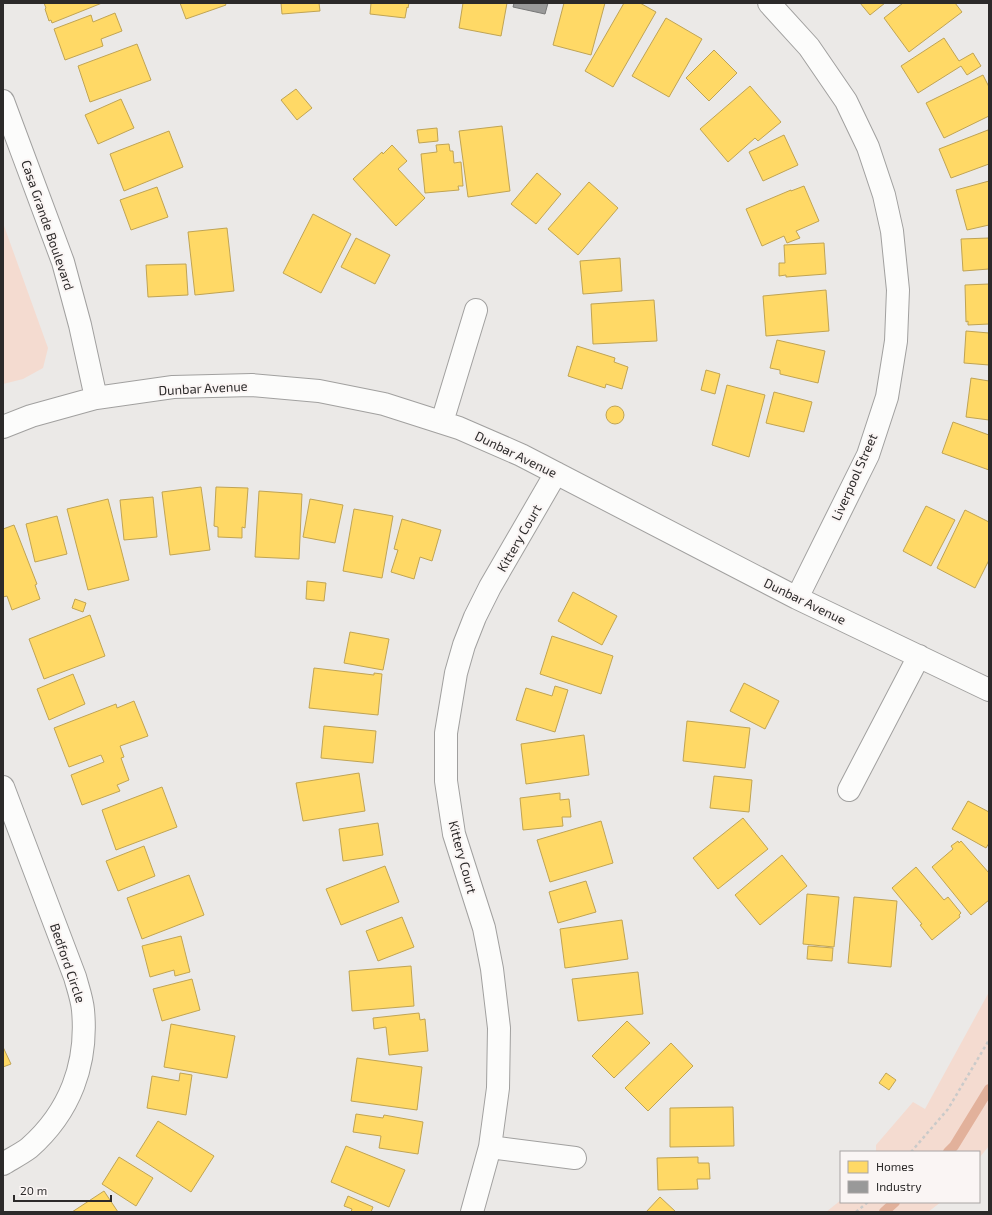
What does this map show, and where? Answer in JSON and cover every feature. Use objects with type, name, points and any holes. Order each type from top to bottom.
[{"type":"street","name":"Liverpool Street","points":[[769,3],[809,46],[846,100],[868,147],[884,195],[892,231],[898,290],[896,341],[887,397],[868,455],[797,598]]},
{"type":"street","name":"Casa Grande Boulevard","points":[[3,101],[63,262],[80,325],[96,398]]},
{"type":"street","points":[[442,422],[476,310]]},
{"type":"street","name":"Dunbar Avenue","points":[[3,426],[31,416],[96,398],[173,387],[252,386],[319,392],[384,404],[459,428],[521,455],[797,598],[989,690]]},
{"type":"street","name":"Kittery Court","points":[[472,1212],[490,1147],[498,1088],[499,1028],[492,969],[484,928],[454,834],[446,781],[446,733],[456,673],[464,645],[475,617],[490,587],[556,473]]},
{"type":"street","points":[[849,790],[919,656]]},
{"type":"street","name":"Bedford Circle","points":[[3,787],[75,977],[83,1008],[84,1039],[80,1070],[68,1100],[56,1120],[28,1149],[3,1164]]},
{"type":"street","points":[[490,1147],[575,1158]]},
{"type":"path","points":[[912,1151],[948,1109],[989,1040]]},
{"type":"path","points":[[856,1212],[867,1203]]},
{"type":"shaded area","points":[[3,223],[48,348],[43,368],[23,379],[3,384]]},
{"type":"shaded area","points":[[989,992],[989,1146],[980,1157],[980,1151],[876,1151],[876,1145],[913,1102],[925,1109]]},
{"type":"shaded area","points":[[840,1201],[840,1203],[940,1203],[928,1212],[826,1212]]},
{"type":"building: Homes","points":[[44,3],[102,3],[52,23],[51,20],[49,21]]},
{"type":"building: Homes","points":[[180,3],[225,3],[226,5],[186,19]]},
{"type":"building: Homes","points":[[281,3],[319,3],[320,11],[282,14]]},
{"type":"building: Homes","points":[[371,3],[409,3],[405,18],[370,14]]},
{"type":"building: Homes","points":[[463,3],[507,3],[501,36],[459,28]]},
{"type":"building: Homes","points":[[564,3],[605,3],[591,55],[553,45]]},
{"type":"building: Homes","points":[[624,3],[640,3],[656,12],[613,87],[585,71]]},
{"type":"building: Homes","points":[[860,3],[885,3],[870,15]]},
{"type":"building: Homes","points":[[903,3],[955,3],[962,12],[909,52],[884,18]]},
{"type":"building: Homes","points":[[115,13],[122,31],[101,39],[103,46],[65,60],[54,29],[91,15],[93,22]]},
{"type":"building: Homes","points":[[666,18],[702,39],[669,97],[632,76]]},
{"type":"building: Homes","points":[[944,38],[959,61],[973,53],[981,66],[967,75],[961,66],[918,93],[901,66]]},
{"type":"building: Homes","points":[[137,44],[151,80],[90,102],[78,66]]},
{"type":"building: Homes","points":[[714,50],[737,73],[709,101],[686,78]]},
{"type":"building: Homes","points":[[983,75],[989,87],[989,116],[944,138],[926,103]]},
{"type":"building: Homes","points":[[750,86],[781,122],[758,141],[755,138],[728,162],[700,129]]},
{"type":"building: Homes","points":[[296,89],[312,108],[297,120],[281,100]]},
{"type":"building: Homes","points":[[121,99],[134,128],[98,144],[85,115]]},
{"type":"building: Homes","points":[[502,126],[510,191],[468,197],[459,131]]},
{"type":"building: Homes","points":[[437,128],[438,141],[419,143],[417,130]]},
{"type":"building: Homes","points":[[988,130],[989,164],[951,178],[939,149]]},
{"type":"building: Homes","points":[[169,131],[183,167],[124,191],[110,154]]},
{"type":"building: Homes","points":[[784,135],[798,165],[763,181],[749,152]]},
{"type":"building: Homes","points":[[449,144],[450,151],[453,151],[454,163],[461,162],[463,186],[458,186],[459,190],[425,193],[421,154],[437,152],[436,145]]},
{"type":"building: Homes","points":[[392,145],[407,161],[398,169],[425,198],[396,226],[353,179],[382,152],[383,154]]},
{"type":"building: Homes","points":[[537,173],[561,194],[536,224],[511,204]]},
{"type":"building: Homes","points":[[989,181],[989,225],[967,230],[956,190]]},
{"type":"building: Homes","points":[[589,182],[618,208],[578,255],[548,229]]},
{"type":"building: Homes","points":[[804,186],[819,221],[796,231],[800,238],[787,243],[784,236],[762,246],[746,209]]},
{"type":"building: Homes","points":[[157,187],[168,217],[131,230],[120,200]]},
{"type":"building: Homes","points":[[313,214],[351,234],[321,293],[283,273]]},
{"type":"building: Homes","points":[[227,228],[234,291],[195,295],[188,232]]},
{"type":"building: Homes","points":[[356,238],[390,255],[375,284],[341,267]]},
{"type":"building: Homes","points":[[989,238],[989,269],[963,271],[961,239]]},
{"type":"building: Homes","points":[[824,243],[826,274],[786,277],[786,275],[779,276],[779,263],[785,263],[784,245]]},
{"type":"building: Homes","points":[[620,258],[622,291],[583,294],[580,261]]},
{"type":"building: Homes","points":[[186,264],[188,295],[148,297],[146,265]]},
{"type":"building: Homes","points":[[989,284],[989,324],[968,325],[968,321],[966,322],[965,285]]},
{"type":"building: Homes","points":[[826,290],[829,331],[766,336],[763,296]]},
{"type":"building: Homes","points":[[654,300],[657,341],[593,344],[591,304]]},
{"type":"building: Homes","points":[[966,331],[989,333],[989,365],[964,363]]},
{"type":"building: Homes","points":[[777,340],[825,351],[818,383],[780,374],[780,370],[770,368]]},
{"type":"building: Homes","points":[[577,346],[615,358],[614,362],[628,367],[622,389],[606,384],[605,388],[568,376]]},
{"type":"building: Homes","points":[[706,370],[720,374],[715,394],[701,390]]},
{"type":"building: Homes","points":[[971,378],[989,381],[989,420],[966,417]]},
{"type":"building: Homes","points":[[727,385],[765,395],[749,457],[712,445]]},
{"type":"building: Homes","points":[[774,392],[812,402],[804,432],[766,423]]},
{"type":"building: Homes","points":[[611,406],[619,406],[624,411],[622,422],[619,424],[611,424],[606,419],[606,411]]},
{"type":"building: Homes","points":[[953,422],[989,435],[989,470],[942,453]]},
{"type":"building: Homes","points":[[201,487],[210,550],[170,555],[162,492]]},
{"type":"building: Homes","points":[[216,487],[248,488],[245,528],[242,527],[242,538],[218,537],[218,527],[214,526]]},
{"type":"building: Homes","points":[[259,491],[302,494],[299,559],[255,557]]},
{"type":"building: Homes","points":[[153,497],[157,537],[124,540],[120,500]]},
{"type":"building: Homes","points":[[108,499],[129,580],[88,590],[67,509]]},
{"type":"building: Homes","points":[[310,499],[343,505],[335,543],[303,537]]},
{"type":"building: Homes","points":[[926,506],[955,520],[931,566],[903,551]]},
{"type":"building: Homes","points":[[354,509],[393,516],[382,578],[343,571]]},
{"type":"building: Homes","points":[[965,510],[989,522],[989,560],[975,588],[937,568]]},
{"type":"building: Homes","points":[[57,516],[67,554],[35,562],[26,524]]},
{"type":"building: Homes","points":[[402,519],[441,530],[432,561],[420,557],[414,579],[391,572],[398,550],[394,549]]},
{"type":"building: Homes","points":[[14,525],[37,584],[35,585],[40,599],[12,610],[7,596],[3,597],[3,529]]},
{"type":"building: Homes","points":[[307,581],[326,583],[324,601],[306,599]]},
{"type":"building: Homes","points":[[573,592],[617,616],[602,645],[558,621]]},
{"type":"building: Homes","points":[[75,599],[86,603],[83,612],[72,608]]},
{"type":"building: Homes","points":[[90,615],[105,656],[44,679],[29,639]]},
{"type":"building: Homes","points":[[350,632],[389,639],[383,670],[344,663]]},
{"type":"building: Homes","points":[[552,636],[613,656],[601,694],[540,674]]},
{"type":"building: Homes","points":[[314,668],[374,675],[374,673],[382,674],[378,715],[309,708]]},
{"type":"building: Homes","points":[[73,674],[85,704],[49,720],[37,689]]},
{"type":"building: Homes","points":[[744,683],[779,701],[765,729],[730,711]]},
{"type":"building: Homes","points":[[555,686],[568,690],[555,732],[516,720],[526,688],[552,696]]},
{"type":"building: Homes","points":[[134,701],[148,736],[120,746],[124,757],[121,758],[129,780],[117,785],[120,791],[82,805],[71,775],[104,762],[101,755],[69,767],[54,728],[116,704],[117,708]]},
{"type":"building: Homes","points":[[687,721],[750,728],[745,768],[683,761]]},
{"type":"building: Homes","points":[[324,726],[376,731],[373,763],[321,758]]},
{"type":"building: Homes","points":[[584,735],[589,775],[526,784],[521,744]]},
{"type":"building: Homes","points":[[359,773],[365,811],[303,821],[296,783]]},
{"type":"building: Homes","points":[[714,776],[752,780],[749,812],[710,808]]},
{"type":"building: Homes","points":[[162,787],[177,827],[116,850],[102,810]]},
{"type":"building: Homes","points":[[560,793],[560,800],[569,799],[571,817],[562,817],[563,826],[523,830],[520,798]]},
{"type":"building: Homes","points":[[968,801],[989,812],[989,843],[986,848],[952,829]]},
{"type":"building: Homes","points":[[743,818],[768,849],[718,889],[693,858]]},
{"type":"building: Homes","points":[[601,821],[613,863],[550,882],[537,840]]},
{"type":"building: Homes","points":[[378,823],[383,855],[343,861],[339,829]]},
{"type":"building: Homes","points":[[958,841],[959,843],[961,841],[989,873],[989,900],[971,915],[932,867],[953,849],[951,846]]},
{"type":"building: Homes","points":[[144,846],[155,876],[118,891],[106,861]]},
{"type":"building: Homes","points":[[782,855],[807,886],[760,925],[735,895]]},
{"type":"building: Homes","points":[[385,866],[399,902],[341,925],[326,889]]},
{"type":"building: Homes","points":[[916,867],[944,900],[948,897],[961,913],[959,915],[960,917],[932,940],[920,925],[922,924],[892,888]]},
{"type":"building: Homes","points":[[189,875],[204,915],[142,939],[127,898]]},
{"type":"building: Homes","points":[[586,881],[596,912],[558,923],[549,892]]},
{"type":"building: Homes","points":[[807,894],[839,897],[834,947],[803,944]]},
{"type":"building: Homes","points":[[854,897],[897,901],[891,967],[848,963]]},
{"type":"building: Homes","points":[[402,917],[414,947],[378,961],[366,931]]},
{"type":"building: Homes","points":[[622,920],[628,959],[565,968],[560,929]]},
{"type":"building: Homes","points":[[181,936],[190,972],[175,976],[174,970],[150,977],[142,946]]},
{"type":"building: Homes","points":[[808,946],[833,948],[832,961],[807,959]]},
{"type":"building: Homes","points":[[411,966],[414,1006],[352,1011],[349,971]]},
{"type":"building: Homes","points":[[638,972],[643,1014],[578,1021],[572,979]]},
{"type":"building: Homes","points":[[192,979],[200,1010],[162,1021],[153,989]]},
{"type":"building: Homes","points":[[419,1013],[420,1020],[425,1019],[428,1051],[389,1055],[386,1027],[374,1029],[373,1018]]},
{"type":"building: Homes","points":[[627,1021],[650,1043],[614,1078],[592,1056]]},
{"type":"building: Homes","points":[[171,1024],[235,1036],[227,1078],[164,1067]]},
{"type":"building: Homes","points":[[671,1043],[693,1066],[648,1111],[625,1088]]},
{"type":"building: Homes","points":[[3,1047],[11,1064],[3,1067]]},
{"type":"building: Homes","points":[[357,1058],[422,1067],[417,1110],[351,1101]]},
{"type":"building: Homes","points":[[180,1073],[192,1075],[186,1115],[147,1108],[152,1076],[179,1081]]},
{"type":"building: Homes","points":[[886,1073],[896,1080],[889,1090],[879,1083]]},
{"type":"building: Homes","points":[[733,1107],[734,1146],[670,1147],[670,1108]]},
{"type":"building: Homes","points":[[356,1114],[383,1118],[384,1115],[423,1122],[418,1154],[379,1148],[381,1136],[353,1132]]},
{"type":"building: Homes","points":[[158,1121],[214,1156],[191,1192],[136,1156]]},
{"type":"building: Homes","points":[[346,1146],[405,1170],[389,1207],[331,1182]]},
{"type":"building: Homes","points":[[119,1157],[153,1178],[136,1206],[102,1184]]},
{"type":"building: Homes","points":[[698,1157],[698,1163],[709,1163],[710,1179],[697,1179],[698,1189],[658,1190],[657,1158]]},
{"type":"building: Homes","points":[[104,1191],[118,1212],[72,1212]]},
{"type":"building: Homes","points":[[348,1196],[373,1207],[371,1212],[351,1212],[352,1209],[344,1206]]},
{"type":"building: Homes","points":[[660,1197],[676,1212],[646,1212]]},
{"type":"building: Industry","points":[[514,3],[548,3],[545,14],[513,7]]},
{"type":"waterway","points":[[949,1151],[954,1146],[989,1089]]},
{"type":"waterway","points":[[884,1212],[894,1203]]}]
